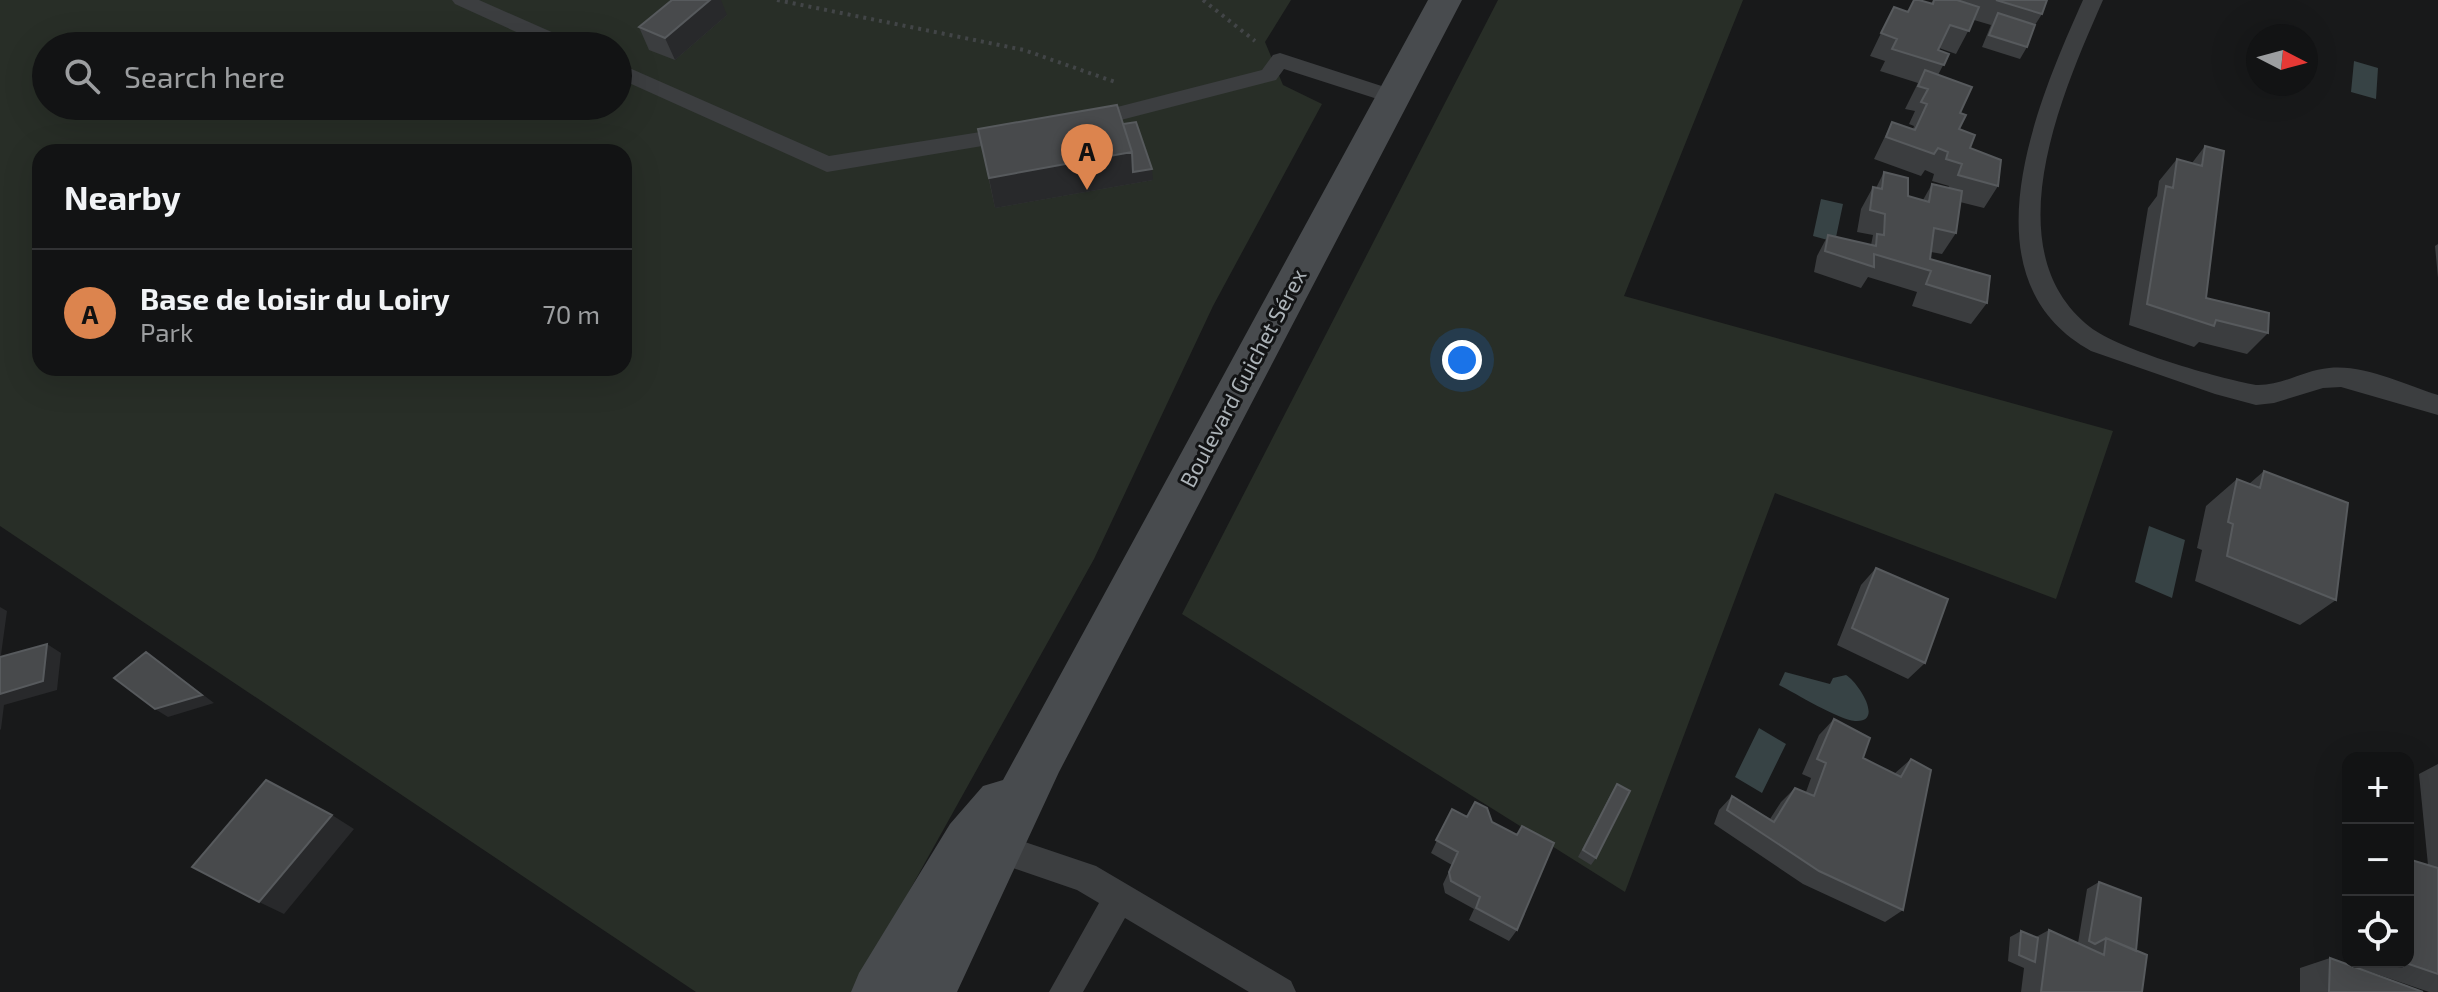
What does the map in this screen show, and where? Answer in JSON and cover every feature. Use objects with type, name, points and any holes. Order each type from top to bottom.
[{"type":"main road","name":"Boulevard Guichet Sérex","points":[[929,992],[1041,755],[1445,0]]},
{"type":"main road","name":"Boulevard Guichet Sérex","points":[[878,992],[968,842],[1041,755]]},
{"type":"lane","points":[[462,0],[534,32]]},
{"type":"lane","points":[[2093,0],[2064,64],[2038,140],[2029,220],[2033,267],[2055,307],[2080,333],[2134,359],[2258,396],[2334,376],[2438,405]]},
{"type":"lane","points":[[1061,126],[1092,121],[1269,75],[1280,60],[1393,97]]},
{"type":"lane","points":[[632,76],[827,164],[1030,131]]},
{"type":"lane","points":[[998,848],[1085,877],[1280,992]]},
{"type":"lane","points":[[1065,992],[1119,899]]},
{"type":"path","points":[[777,0],[1024,50],[1168,100]]},
{"type":"path","points":[[1203,0],[1280,60]]},
{"type":"shaded area","points":[[0,0],[1291,0],[1265,42],[1283,85],[1322,104],[1213,306],[1094,559],[853,992],[696,992],[0,526]]},
{"type":"shaded area","points":[[1498,0],[1743,0],[1624,296],[2113,431],[2056,599],[1775,493],[1625,892],[1182,614]]},
{"type":"shaded area","points":[[2354,61],[2378,68],[2376,99],[2351,92]]},
{"type":"shaded area","points":[[1821,199],[1843,204],[1835,242],[1813,236]]},
{"type":"shaded area","points":[[2149,526],[2185,540],[2172,598],[2135,582]]},
{"type":"shaded area","points":[[1785,672],[1830,684],[1833,678],[1846,675],[1862,693],[1868,716],[1855,721],[1817,706],[1779,685]]},
{"type":"shaded area","points":[[1759,728],[1786,744],[1762,793],[1735,777]]},
{"type":"building","points":[[672,0],[710,0],[665,38],[639,27]]},
{"type":"building","points":[[1914,0],[1933,4],[1934,0],[1957,0],[1979,7],[1969,31],[1950,25],[1938,50],[1949,54],[1944,65],[1892,49],[1897,39],[1881,33],[1894,7],[1908,12]]},
{"type":"building","points":[[1996,0],[2047,0],[2042,14]]},
{"type":"building","points":[[1998,13],[2035,25],[2027,47],[1989,35]]},
{"type":"building","points":[[1925,70],[1972,87],[1960,113],[1966,115],[1959,129],[1975,135],[1970,148],[2001,160],[1998,186],[1958,175],[1962,164],[1946,159],[1948,152],[1938,148],[1934,154],[1886,137],[1892,122],[1915,130],[1927,104],[1921,102],[1928,89],[1918,86]]},
{"type":"building","points":[[1117,105],[1132,152],[989,178],[978,129]]},
{"type":"building","points":[[1136,122],[1152,169],[1133,172],[1132,152],[1123,124]]},
{"type":"building","points":[[2205,146],[2224,151],[2206,298],[2269,313],[2268,333],[2216,320],[2214,326],[2147,304],[2166,186],[2173,188],[2177,159],[2202,166]]},
{"type":"building","points":[[1884,172],[1908,178],[1908,196],[1929,202],[1932,184],[1962,191],[1956,233],[1934,228],[1930,259],[1990,276],[1987,303],[1926,284],[1931,271],[1874,254],[1874,267],[1825,251],[1828,235],[1876,246],[1877,234],[1884,235],[1885,214],[1870,210],[1873,187],[1882,189]]},
{"type":"building","points":[[2264,471],[2348,503],[2336,600],[2227,556],[2233,524],[2228,522],[2237,479],[2260,488]]},
{"type":"building","points":[[1876,568],[1948,599],[1925,663],[1852,628]]},
{"type":"building","points":[[47,644],[43,681],[0,694],[0,657]]},
{"type":"building","points":[[146,652],[202,695],[155,709],[114,678]]},
{"type":"building","points":[[1834,719],[1870,738],[1863,758],[1901,777],[1911,759],[1931,770],[1903,910],[1819,871],[1727,810],[1732,796],[1774,822],[1795,788],[1814,796],[1826,763],[1817,759]]},
{"type":"building","points":[[266,780],[332,815],[259,902],[192,867]]},
{"type":"building","points":[[1617,784],[1630,791],[1596,858],[1583,850]]},
{"type":"building","points":[[1475,802],[1487,808],[1492,822],[1517,835],[1522,826],[1554,843],[1517,930],[1476,908],[1480,897],[1451,881],[1449,872],[1458,852],[1436,840],[1452,809],[1467,817]]},
{"type":"building","points":[[2414,861],[2438,868],[2438,974],[2414,966]]},
{"type":"building","points":[[2099,882],[2141,898],[2136,951],[2106,938],[2095,944],[2089,941]]},
{"type":"building","points":[[2049,930],[2104,955],[2106,938],[2147,955],[2142,992],[2041,992]]},
{"type":"building","points":[[2021,931],[2038,938],[2035,962],[2019,955]]},
{"type":"building","points":[[2330,958],[2342,962],[2342,968],[2357,968],[2423,992],[2329,992]]},
{"type":"place","name":"Base de loisir du Loiry","points":[[1087,190]]}]
